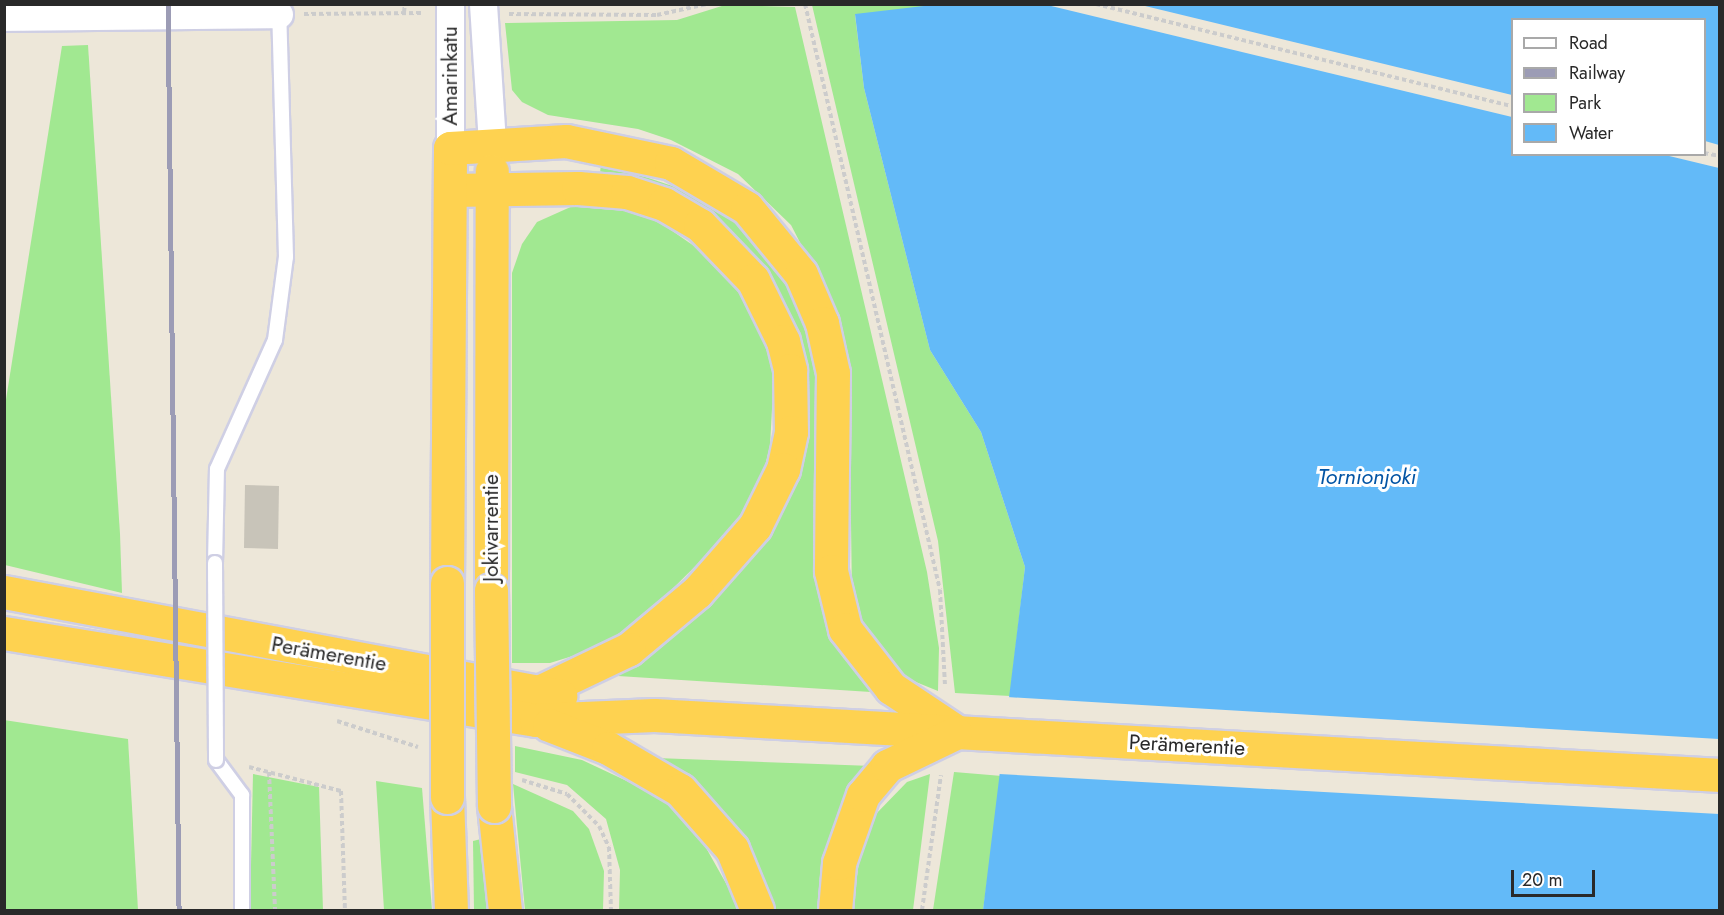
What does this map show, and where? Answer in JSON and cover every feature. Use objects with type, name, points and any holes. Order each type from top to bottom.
[{"type":"highway","points":[[450,148],[566,141],[671,163],[747,208],[775,237],[801,274],[822,322],[833,374],[831,571],[845,629],[891,688],[967,733]]},
{"type":"highway","name":"Jokivarrentie","points":[[492,145],[491,590],[494,806],[505,910]]},
{"type":"highway","name":"Jokivarrentie","points":[[450,148],[447,797],[451,910]]},
{"type":"highway","points":[[450,190],[627,192],[700,225],[753,280],[783,341],[790,370],[787,450],[771,500],[755,526],[697,592],[636,643],[537,706],[680,790],[732,849],[757,910]]},
{"type":"highway","name":"Perämerentie","points":[[4,592],[537,706]]},
{"type":"highway","name":"Perämerentie","points":[[4,633],[537,706],[654,715],[1719,775]]},
{"type":"highway","points":[[835,910],[839,863],[863,795],[887,766],[967,733]]},
{"type":"street","points":[[4,18],[279,9]]},
{"type":"street","name":"Amarinkatu","points":[[438,9],[450,148]]},
{"type":"street","name":"Amarinkatu","points":[[492,145],[494,9]]},
{"type":"lane","points":[[242,910],[242,795],[216,760],[217,469],[275,340],[286,257],[279,9]]},
{"type":"path","points":[[404,12],[405,4]]},
{"type":"path","points":[[494,9],[657,15],[707,4]]},
{"type":"path","points":[[805,4],[940,590],[945,690]]},
{"type":"path","points":[[1096,4],[1511,106]]},
{"type":"path","points":[[279,9],[404,12],[438,9]]},
{"type":"path","points":[[328,718],[427,750]]},
{"type":"path","points":[[216,760],[341,791],[345,910]]},
{"type":"path","points":[[269,772],[275,910]]},
{"type":"path","points":[[922,910],[941,772]]},
{"type":"path","points":[[515,778],[567,794],[599,826],[609,847],[611,910]]},
{"type":"green space","points":[[725,5],[795,7],[927,572],[939,648],[938,691],[906,678],[881,651],[867,635],[852,597],[849,371],[841,322],[791,225],[738,174],[671,140],[638,129],[548,115],[522,102],[512,90],[505,23],[677,20]]},
{"type":"green space","points":[[812,5],[940,5],[855,15],[864,88],[930,350],[981,432],[1025,567],[1010,696],[955,693],[938,541]]},
{"type":"green space","points":[[88,45],[122,593],[5,565],[5,406],[62,46]]},
{"type":"green space","points":[[601,162],[702,196],[752,233],[784,273],[805,314],[820,370],[829,629],[871,692],[618,676],[752,555],[789,490],[770,279],[743,243],[697,208],[600,174]]},
{"type":"green space","points":[[575,205],[610,206],[655,219],[723,266],[763,331],[774,371],[770,446],[761,482],[737,525],[645,616],[605,646],[550,663],[512,663],[512,273],[522,244],[537,222]]},
{"type":"green space","points":[[4,720],[128,739],[138,910],[5,910]]},
{"type":"green space","points":[[515,746],[582,760],[661,797],[696,830],[741,910],[619,910],[620,870],[606,819],[567,785],[515,772]]},
{"type":"green space","points":[[656,758],[872,766],[822,910],[773,910],[733,824],[700,790]]},
{"type":"green space","points":[[954,772],[1002,776],[983,910],[933,910]]},
{"type":"green space","points":[[253,774],[319,787],[323,910],[250,910]]},
{"type":"green space","points":[[930,774],[913,910],[852,910],[862,842],[873,817],[907,782]]},
{"type":"green space","points":[[376,781],[422,788],[432,910],[384,910]]},
{"type":"green space","points":[[513,784],[573,811],[589,829],[604,871],[603,910],[525,910]]},
{"type":"green space","points":[[481,839],[489,910],[474,910],[473,841]]},
{"type":"water","name":"Tornionjoki","points":[[941,4],[1719,5],[1719,910],[983,910],[1025,567],[981,432],[930,350],[864,88],[855,14]]},
{"type":"pier","points":[[1047,5],[1141,5],[1511,95],[1511,117]]},
{"type":"pier","points":[[1706,141],[1719,145],[1719,168],[1669,156],[1706,156]]},
{"type":"pier","points":[[1007,697],[1719,739],[1719,814],[999,774]]},
{"type":"building","points":[[245,485],[279,486],[278,549],[244,548]]},
{"type":"railway","points":[[168,4],[179,910]]}]
